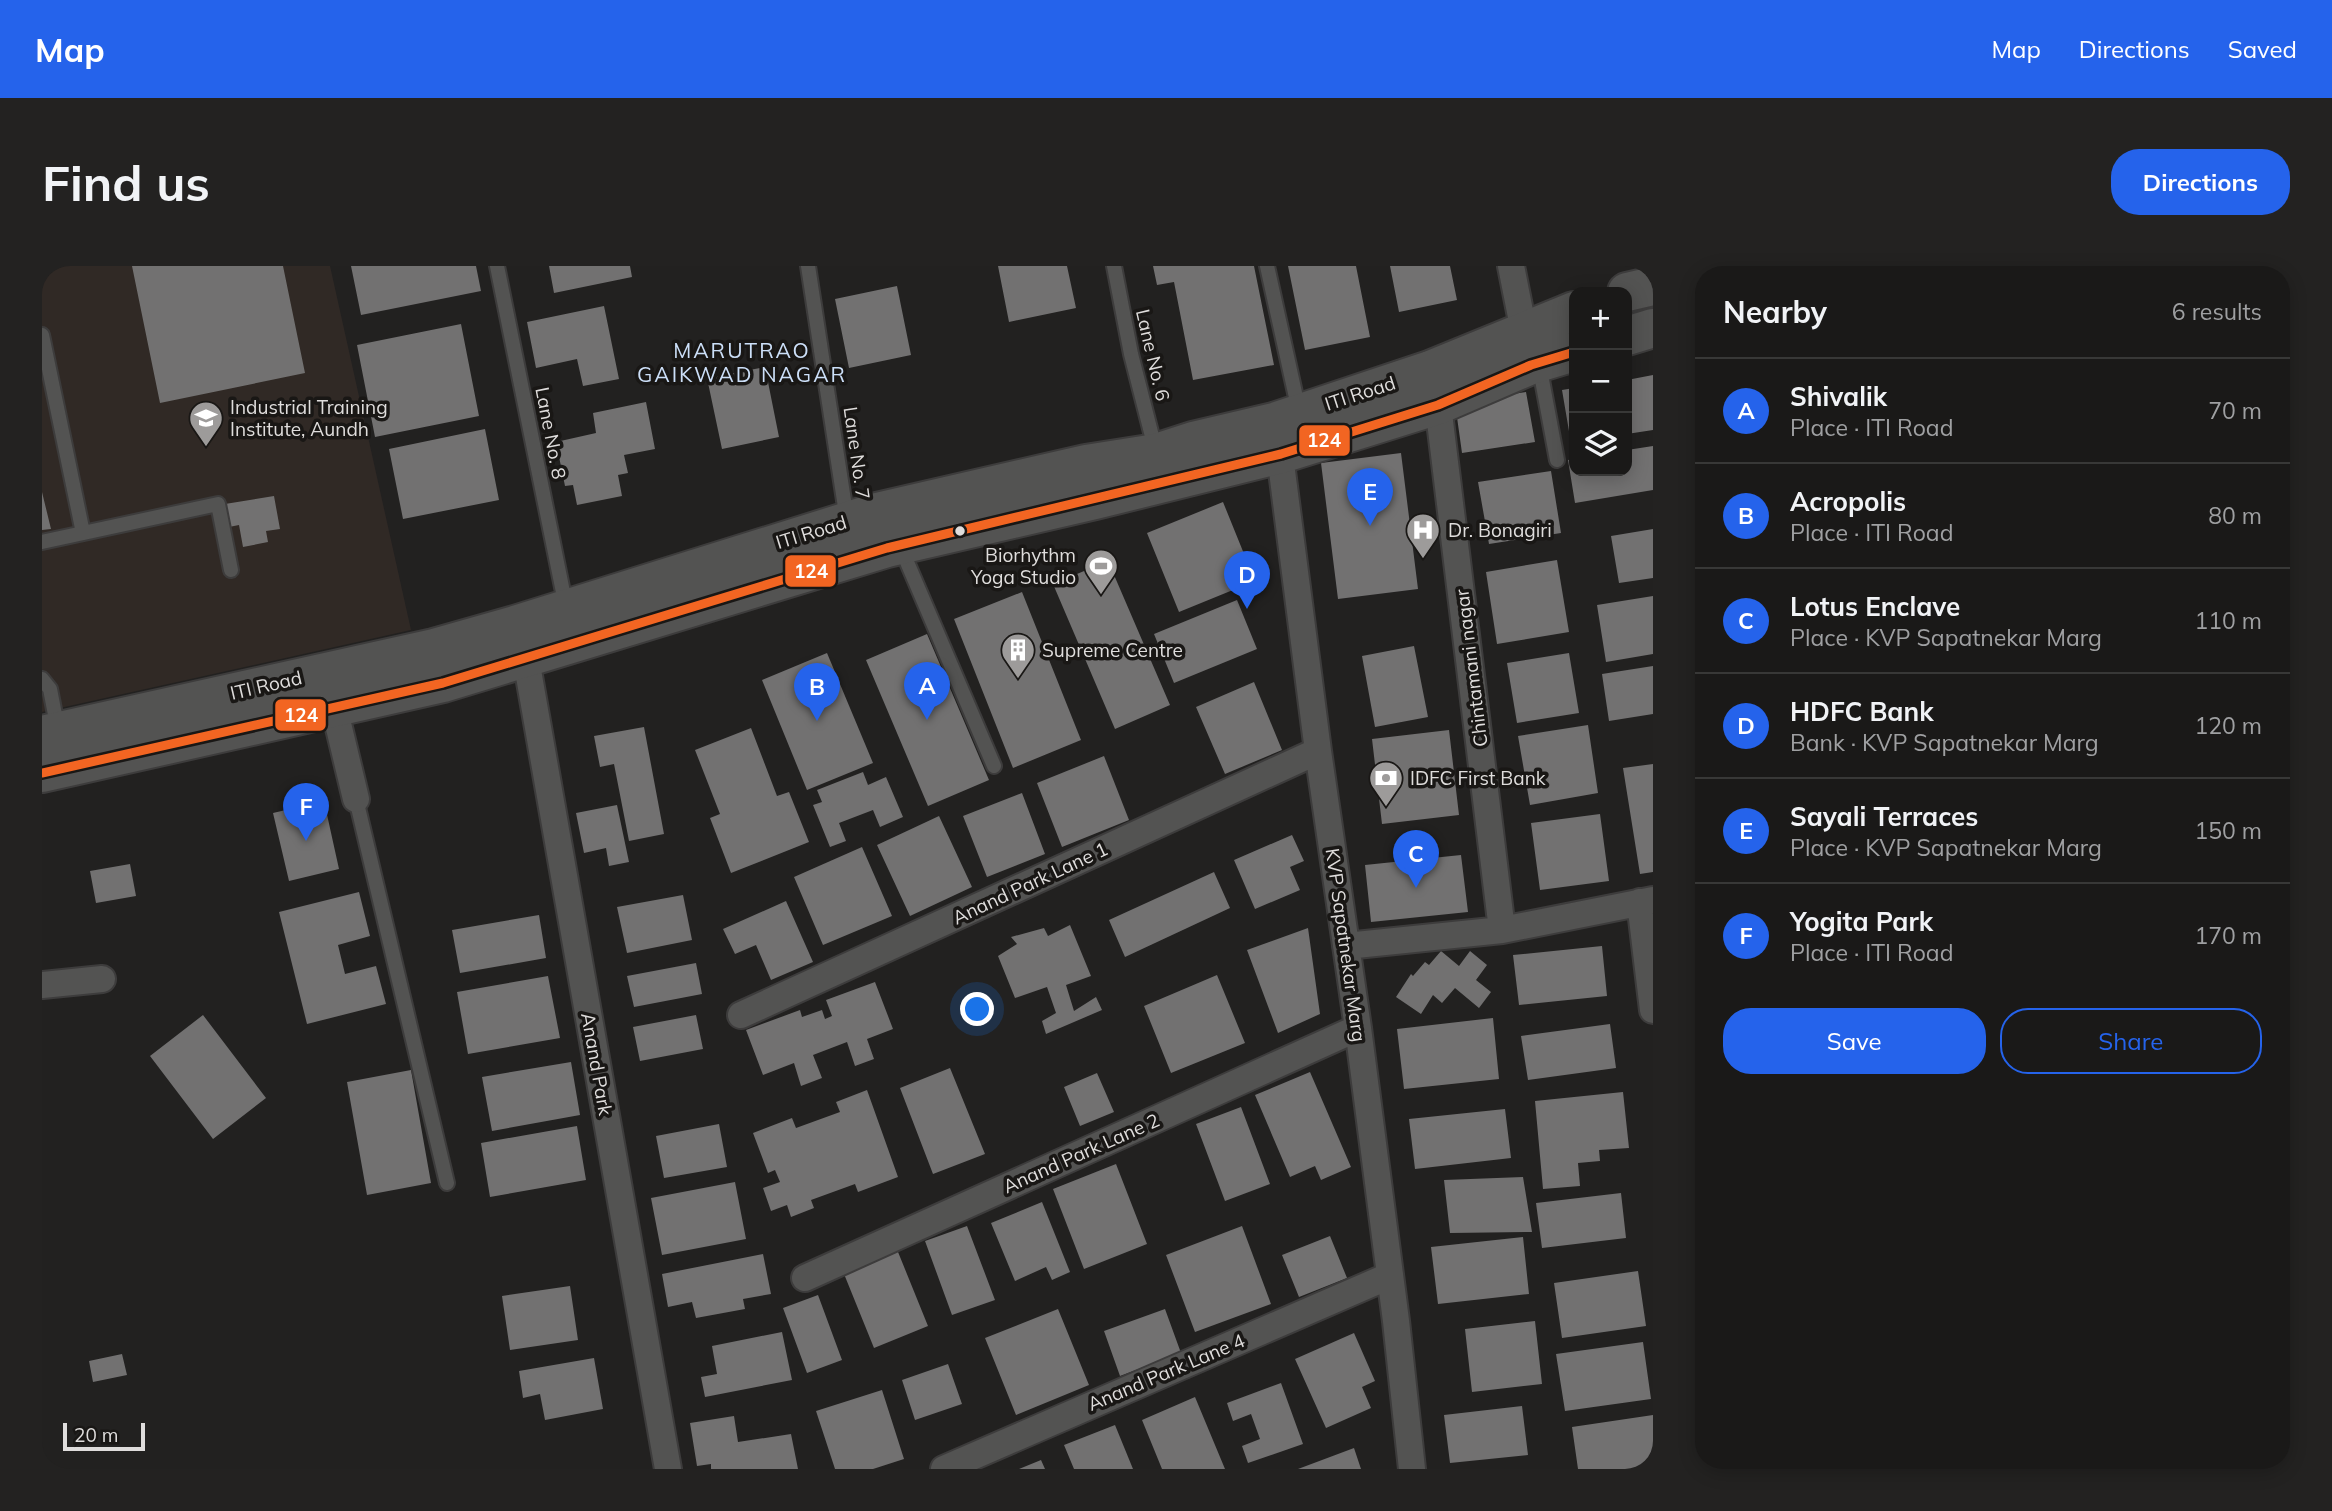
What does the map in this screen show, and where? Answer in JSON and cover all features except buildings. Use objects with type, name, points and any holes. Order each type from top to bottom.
[{"type":"main road","points":[[1632,291],[1653,286]]},
{"type":"main road","name":"ITI Road","points":[[1285,430],[1438,405],[1542,352],[1569,317]]},
{"type":"main road","points":[[1632,334],[1653,328]]},
{"type":"main road","name":"ITI Road","points":[[50,733],[434,648],[521,642],[900,544],[1159,468],[1285,430],[1430,370],[1542,352]]},
{"type":"main road","name":"ITI Road","points":[[42,773],[443,684],[521,642],[566,608],[890,509],[1086,464],[1159,468]]},
{"type":"street","points":[[1511,266],[1542,352]]},
{"type":"street","name":"Chintamani nagar","points":[[1438,405],[1502,930]]},
{"type":"street","name":"KVP Sapatnekar Marg","points":[[1285,430],[1318,751],[1358,1027],[1412,1469]]},
{"type":"street","name":"Anand Park","points":[[521,642],[668,1469]]},
{"type":"street","points":[[334,708],[356,799]]},
{"type":"street","name":"Anand Park Lane 1","points":[[741,1015],[1318,751]]},
{"type":"street","points":[[1346,946],[1502,930],[1647,901],[1653,1010]]},
{"type":"street","points":[[42,985],[102,979]]},
{"type":"street","name":"Anand Park Lane 2","points":[[805,1278],[1358,1027]]},
{"type":"street","name":"Anand Park Lane 4","points":[[944,1469],[1389,1276]]},
{"type":"lane","name":"Lane No. 8","points":[[497,266],[566,608]]},
{"type":"lane","name":"Lane No. 7","points":[[808,266],[847,521]]},
{"type":"lane","name":"Lane No. 6","points":[[1114,266],[1131,354],[1159,468]]},
{"type":"lane","points":[[1268,266],[1285,430]]},
{"type":"lane","points":[[42,335],[83,533]]},
{"type":"lane","points":[[1542,352],[1557,460]]},
{"type":"lane","points":[[42,542],[218,504],[231,569]]},
{"type":"lane","points":[[900,544],[994,766]]},
{"type":"lane","points":[[42,679],[50,689],[50,733]]},
{"type":"lane","points":[[356,799],[446,1183]]},
{"type":"shaded area","name":"Industrial Training Institute, Aundh","points":[[42,266],[330,266],[411,630],[42,712]]},
{"type":"transit line","name":"124","points":[[42,773],[443,683],[887,548],[1281,454],[1438,405],[1531,365],[1569,354]]},
{"type":"place","name":"Industrial Training Institute, Aundh","points":[[206,448]]},
{"type":"place","name":"Sayali Terraces","points":[[1370,526]]},
{"type":"place","name":"Dr. Bonagiri","points":[[1423,560]]},
{"type":"place","name":"Biorhythm Yoga Studio","points":[[1101,596]]},
{"type":"place","name":"HDFC Bank","points":[[1247,609]]},
{"type":"place","name":"Supreme Centre","points":[[1018,680]]},
{"type":"place","name":"Shivalik","points":[[927,720]]},
{"type":"place","name":"Acropolis","points":[[817,721]]},
{"type":"place","name":"IDFC First Bank","points":[[1386,808]]},
{"type":"place","name":"Yogita Park","points":[[306,841]]},
{"type":"place","name":"Lotus Enclave","points":[[1416,888]]},
{"type":"district","name":"MARUTRAO GAIKWAD NAGAR","points":[[742,363]]}]
